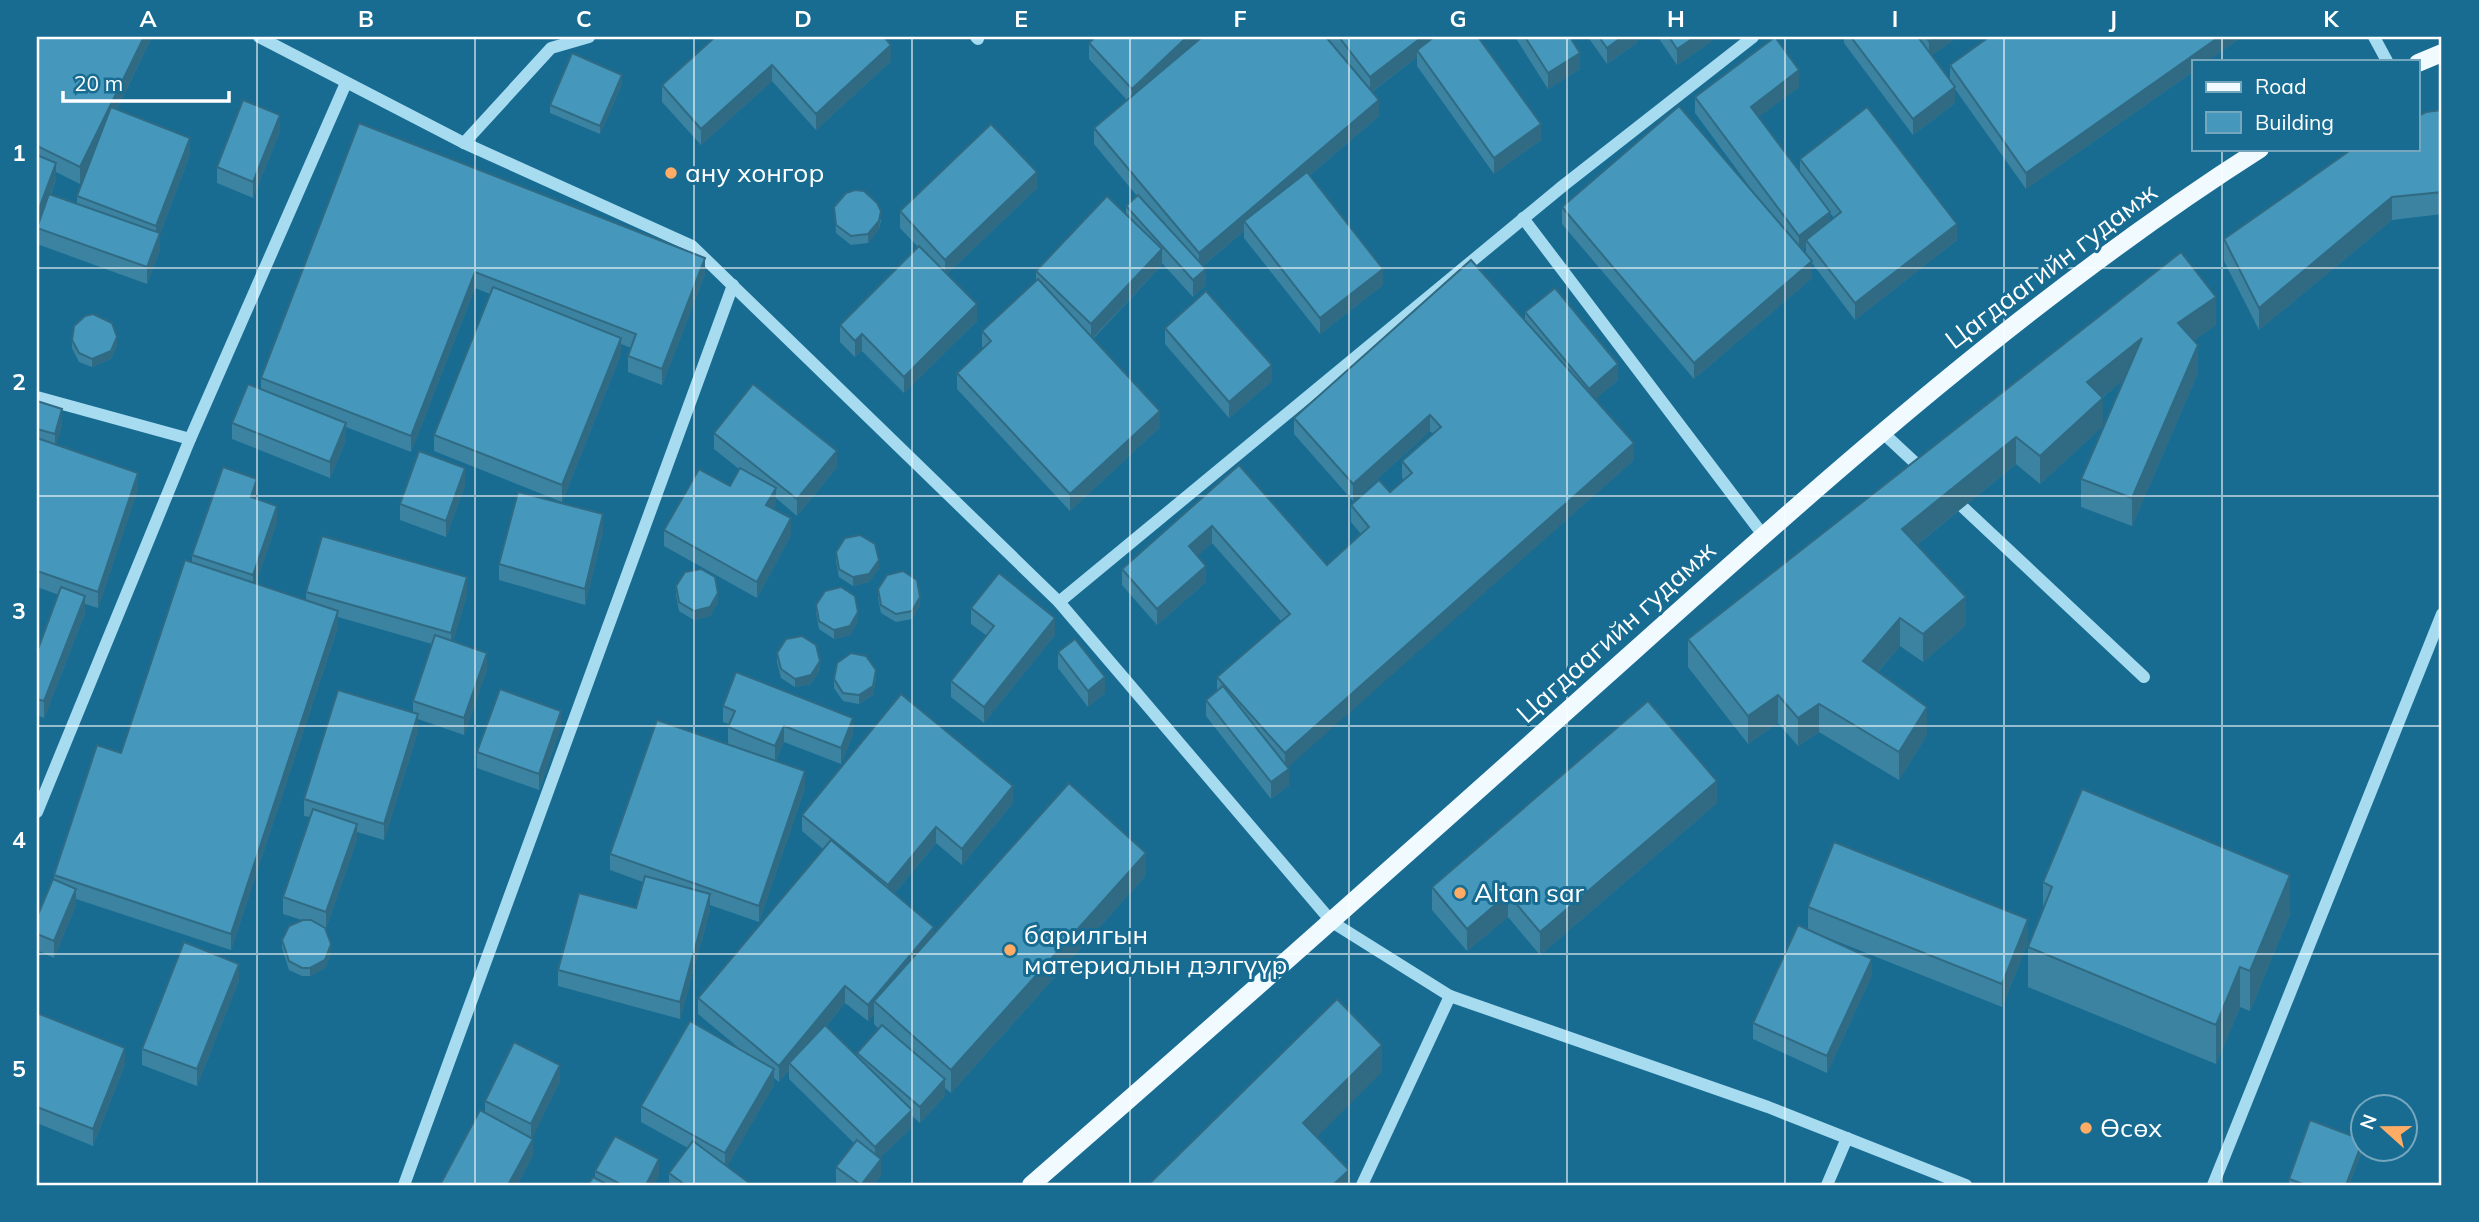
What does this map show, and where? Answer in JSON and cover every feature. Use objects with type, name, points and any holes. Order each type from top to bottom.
[{"type":"main road","points":[[2420,62],[2442,53]]},
{"type":"main road","name":"Цагдаагийн гудамж","points":[[1031,1185],[1332,922],[1763,535],[1882,432],[2022,317],[2183,198],[2258,150]]},
{"type":"street","points":[[259,37],[464,143],[692,246],[1059,602],[1332,922],[1450,996],[1768,1107],[1966,1185]]},
{"type":"street","points":[[464,143],[551,48],[589,37]]},
{"type":"street","points":[[1059,602],[1523,218],[1754,37]]},
{"type":"street","points":[[2374,37],[2386,60]]},
{"type":"street","points":[[37,812],[190,439],[346,83]]},
{"type":"street","points":[[1523,218],[1763,535]]},
{"type":"street","points":[[404,1185],[733,285]]},
{"type":"street","points":[[37,397],[190,439]]},
{"type":"street","points":[[1882,432],[1932,479]]},
{"type":"street","points":[[1942,488],[2144,677]]},
{"type":"street","points":[[2213,1185],[2442,614]]},
{"type":"street","points":[[1362,1185],[1450,996]]},
{"type":"street","points":[[1827,1185],[1847,1138]]},
{"type":"building","points":[[37,37],[144,37],[80,167],[37,146]]},
{"type":"building","points":[[715,37],[884,37],[891,45],[816,114],[772,65],[701,129],[662,85]]},
{"type":"building","points":[[1095,37],[1187,37],[1132,89],[1089,43]]},
{"type":"building","points":[[1202,37],[1326,37],[1379,100],[1199,253],[1094,128]]},
{"type":"building","points":[[1339,37],[1422,37],[1370,77]]},
{"type":"building","points":[[1434,37],[1478,37],[1541,124],[1494,158],[1417,50]]},
{"type":"building","points":[[1525,37],[1570,37],[1580,53],[1548,73]]},
{"type":"building","points":[[1599,37],[1622,37],[1607,48]]},
{"type":"building","points":[[1669,37],[1695,37],[1677,49]]},
{"type":"building","points":[[1775,37],[1799,70],[1751,107],[1830,212],[1799,236],[1695,97]]},
{"type":"building","points":[[1851,37],[1918,37],[1955,87],[1913,119]]},
{"type":"building","points":[[1989,37],[2219,37],[2026,173],[1950,65]]},
{"type":"building","points":[[572,53],[622,75],[600,126],[550,105]]},
{"type":"building","points":[[243,100],[280,115],[253,182],[217,167]]},
{"type":"building","points":[[1679,106],[1812,261],[1694,363],[1562,207]]},
{"type":"building","points":[[111,107],[190,138],[156,226],[77,196]]},
{"type":"building","points":[[1867,107],[1957,224],[1855,303],[1806,240],[1841,212],[1800,159]]},
{"type":"building","points":[[2442,110],[2442,192],[2392,197],[2259,308],[2224,239],[2351,150],[2420,150],[2420,115]]},
{"type":"building","points":[[359,123],[705,258],[662,369],[628,356],[636,334],[475,272],[411,436],[261,378]]},
{"type":"building","points":[[991,124],[1037,172],[945,260],[900,211]]},
{"type":"building","points":[[37,155],[56,163],[37,214]]},
{"type":"building","points":[[1307,172],[1383,269],[1320,318],[1244,221]]},
{"type":"building","points":[[864,191],[877,203],[881,211],[879,221],[868,234],[851,236],[836,225],[834,207],[846,193]]},
{"type":"building","points":[[49,194],[160,233],[147,267],[37,228]]},
{"type":"building","points":[[1138,195],[1206,269],[1193,280],[1126,206]]},
{"type":"building","points":[[1107,196],[1162,249],[1091,324],[1036,271]]},
{"type":"building","points":[[919,246],[977,304],[904,377],[862,334],[855,341],[840,325]]},
{"type":"building","points":[[2181,252],[2216,297],[2178,323],[2198,345],[2132,498],[2081,479],[2142,338],[2087,382],[2103,398],[2040,456],[2016,437],[1902,529],[1966,597],[1923,634],[1900,618],[1863,661],[1927,707],[1899,752],[1819,704],[1798,718],[1778,695],[1748,716],[1688,639]]},
{"type":"building","points":[[1471,260],[1634,443],[1285,753],[1217,677],[1290,614],[1212,526],[1189,546],[1206,566],[1157,609],[1122,569],[1239,465],[1327,565],[1369,527],[1351,505],[1379,480],[1390,492],[1412,473],[1402,461],[1441,427],[1430,415],[1353,484],[1294,418]]},
{"type":"building","points":[[1038,279],[1160,411],[1070,494],[957,373],[991,341],[982,331]]},
{"type":"building","points":[[493,287],[621,338],[562,485],[434,435]]},
{"type":"building","points":[[1555,288],[1618,364],[1589,389],[1525,312]]},
{"type":"building","points":[[1206,291],[1272,365],[1229,402],[1165,328]]},
{"type":"building","points":[[93,314],[112,323],[117,337],[111,351],[92,359],[79,353],[72,340],[74,326],[85,316]]},
{"type":"building","points":[[248,384],[346,423],[330,462],[232,423]]},
{"type":"building","points":[[753,384],[837,451],[797,499],[714,433]]},
{"type":"building","points":[[37,401],[62,409],[55,434],[37,429]]},
{"type":"building","points":[[37,438],[138,473],[98,592],[37,571]]},
{"type":"building","points":[[419,451],[465,468],[446,521],[400,504]]},
{"type":"building","points":[[223,467],[257,479],[251,497],[277,506],[253,575],[192,555]]},
{"type":"building","points":[[740,468],[776,488],[766,505],[791,518],[757,582],[664,530],[699,469],[730,486]]},
{"type":"building","points":[[518,492],[603,514],[585,589],[499,564]]},
{"type":"building","points":[[860,535],[875,544],[879,560],[869,574],[853,577],[839,569],[836,552],[845,538]]},
{"type":"building","points":[[322,536],[467,577],[451,633],[306,592]]},
{"type":"building","points":[[185,560],[338,611],[231,934],[54,875],[97,745],[121,753]]},
{"type":"building","points":[[701,569],[715,577],[718,593],[710,607],[694,611],[679,602],[676,586],[685,572]]},
{"type":"building","points":[[903,571],[917,580],[920,597],[912,611],[896,614],[881,605],[878,589],[887,575]]},
{"type":"building","points":[[999,573],[1055,618],[984,707],[951,681],[994,626],[971,608]]},
{"type":"building","points":[[61,587],[85,596],[44,701],[37,699],[37,652]]},
{"type":"building","points":[[841,587],[855,596],[858,612],[850,626],[834,630],[819,621],[816,605],[825,591]]},
{"type":"building","points":[[435,635],[487,653],[464,718],[413,701]]},
{"type":"building","points":[[802,636],[816,645],[820,661],[811,675],[795,679],[781,669],[777,653],[786,639]]},
{"type":"building","points":[[1075,639],[1105,677],[1088,691],[1058,652]]},
{"type":"building","points":[[851,653],[866,656],[876,670],[873,686],[859,695],[843,693],[834,679],[837,663]]},
{"type":"building","points":[[736,672],[853,718],[841,748],[784,726],[775,746],[728,727],[735,711],[723,706]]},
{"type":"building","points":[[1223,686],[1289,769],[1271,782],[1206,700]]},
{"type":"building","points":[[500,689],[561,711],[539,774],[477,752]]},
{"type":"building","points":[[338,690],[418,714],[384,824],[304,799]]},
{"type":"building","points":[[901,694],[1013,786],[962,849],[936,827],[888,885],[802,815]]},
{"type":"building","points":[[1648,701],[1717,781],[1540,932],[1508,894],[1467,929],[1432,887]]},
{"type":"building","points":[[657,720],[805,771],[759,906],[610,854]]},
{"type":"building","name":"барилгын материалын дэлгүүр","points":[[1069,783],[1146,853],[951,1070],[874,1001]]},
{"type":"building","points":[[2082,789],[2290,875],[2250,971],[2240,967],[2216,1025],[2028,947],[2052,887],[2043,882]]},
{"type":"building","points":[[313,809],[357,824],[326,912],[283,897]]},
{"type":"building","points":[[831,840],[934,927],[868,1005],[845,986],[779,1066],[698,998]]},
{"type":"building","points":[[1834,842],[2028,919],[2002,984],[1808,907]]},
{"type":"building","points":[[645,876],[710,894],[680,1002],[558,970],[579,893],[636,908]]},
{"type":"building","points":[[53,879],[76,889],[54,941],[37,934],[37,917]]},
{"type":"building","points":[[303,920],[311,920],[325,928],[331,944],[325,960],[310,968],[302,968],[289,961],[282,940],[289,926]]},
{"type":"building","points":[[1798,925],[1872,959],[1827,1056],[1753,1023]]},
{"type":"building","points":[[184,942],[239,964],[197,1069],[142,1049]]},
{"type":"building","points":[[1337,999],[1382,1045],[1303,1123],[1349,1170],[1333,1185],[1148,1185]]},
{"type":"building","points":[[37,1013],[125,1048],[93,1129],[37,1107]]},
{"type":"building","points":[[690,1021],[774,1069],[725,1153],[641,1106]]},
{"type":"building","points":[[825,1025],[912,1110],[875,1147],[789,1063]]},
{"type":"building","points":[[882,1025],[945,1079],[920,1107],[857,1053]]},
{"type":"building","points":[[514,1042],[560,1065],[531,1124],[485,1101]]},
{"type":"building","points":[[480,1110],[533,1139],[508,1185],[440,1185]]},
{"type":"building","points":[[2310,1120],[2350,1135],[2350,1162],[2355,1162],[2346,1185],[2306,1185],[2289,1179]]},
{"type":"building","points":[[615,1136],[659,1159],[646,1185],[622,1185],[595,1171]]},
{"type":"building","points":[[857,1140],[881,1159],[861,1185],[836,1167]]},
{"type":"building","points":[[693,1141],[752,1185],[683,1185],[669,1173]]},
{"type":"building","points":[[593,1177],[608,1185],[588,1185]]},
{"type":"place","name":"ану хонгор","points":[[671,173]]},
{"type":"place","name":"Altan sar","points":[[1460,893]]},
{"type":"place","name":"барилгын материалын дэлгүүр","points":[[1010,950]]},
{"type":"place","name":"Өсөх","points":[[2086,1128]]}]
